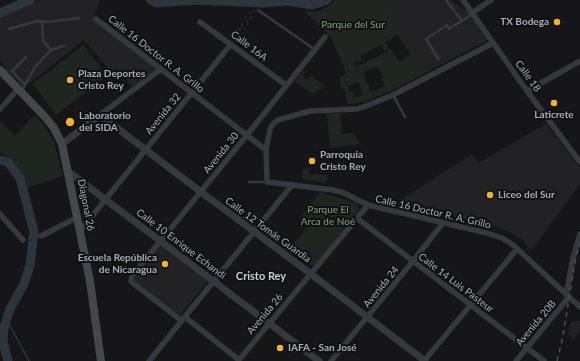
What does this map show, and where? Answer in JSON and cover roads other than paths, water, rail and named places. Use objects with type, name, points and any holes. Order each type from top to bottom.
[{"type":"main road","name":"Diagonal 26","points":[[1,70],[22,89],[54,128],[62,144],[69,172],[90,280],[101,361]]},
{"type":"street","name":"Calle 18","points":[[463,0],[527,91],[580,162]]},
{"type":"street","points":[[472,14],[491,0]]},
{"type":"street","name":"Calle 16 Doctor R. A. Grillo","points":[[96,19],[266,150]]},
{"type":"street","name":"Calle 16A","points":[[200,22],[286,85]]},
{"type":"street","name":"Avenida 30","points":[[183,319],[133,284],[131,279],[247,136],[325,36]]},
{"type":"street","points":[[267,182],[266,150],[270,129],[278,120],[310,111],[357,108],[378,102],[493,43]]},
{"type":"street","name":"Avenida 32","points":[[80,230],[231,44]]},
{"type":"street","points":[[527,91],[580,61]]},
{"type":"street","points":[[62,144],[161,70]]},
{"type":"street","points":[[0,109],[22,89]]},
{"type":"street","name":"Calle 12 Tomás Guardia","points":[[100,115],[424,361]]},
{"type":"street","name":"Calle 10 Enrique Echandi","points":[[69,172],[319,361]]},
{"type":"street","name":"Calle 16 Doctor R. A. Grillo","points":[[267,182],[333,190],[344,193],[368,205],[487,233],[502,238],[517,249],[580,307]]},
{"type":"street","points":[[150,361],[292,184]]},
{"type":"street","name":"Avenida 26","points":[[238,361],[358,219],[368,205]]},
{"type":"street","points":[[0,215],[23,240]]},
{"type":"street","points":[[41,236],[78,217]]},
{"type":"street","name":"Calle 14 Luis Pasteur","points":[[358,219],[544,361]]},
{"type":"street","name":"Avenida 24","points":[[331,361],[443,223]]},
{"type":"street","points":[[568,296],[573,258],[580,234]]},
{"type":"street","points":[[424,361],[517,249]]},
{"type":"street","name":"Avenida 20B","points":[[516,361],[568,296]]},
{"type":"street","points":[[183,319],[238,361]]},
{"type":"lane","points":[[446,0],[462,21]]},
{"type":"lane","points":[[258,10],[314,50]]},
{"type":"lane","points":[[439,60],[426,39],[447,25],[449,29],[472,14]]},
{"type":"lane","points":[[9,29],[29,22],[47,22],[79,18]]},
{"type":"lane","points":[[42,21],[43,42],[50,50]]},
{"type":"lane","points":[[22,89],[35,67],[50,50],[64,46]]},
{"type":"lane","points":[[22,89],[12,71],[26,57]]},
{"type":"lane","points":[[393,95],[405,117]]},
{"type":"lane","points":[[249,182],[267,182]]},
{"type":"waterway","points":[[0,13],[30,0]]},
{"type":"waterway","points":[[151,0],[157,3],[194,0],[262,3],[288,1],[312,5],[327,0]]},
{"type":"waterway","points":[[0,160],[8,162],[20,178],[34,232],[30,265],[24,284],[10,309],[4,328],[3,342],[8,361]]},
{"type":"waterway","points":[[7,320],[29,361]]},
{"type":"railway","points":[[557,361],[562,341],[576,256],[580,244]]},
{"type":"place","name":"TX Bodega","points":[[557,22]]},
{"type":"place","name":"Plaza Deportes Cristo Rey","points":[[70,80]]},
{"type":"place","name":"Laticrete","points":[[554,103]]},
{"type":"place","name":"Laboratorio del SIDA","points":[[70,122]]},
{"type":"place","name":"Parroquia Cristo Rey","points":[[312,161]]},
{"type":"place","name":"Liceo del Sur","points":[[490,195]]},
{"type":"place","name":"Escuela República de Nicaragua","points":[[165,264]]},
{"type":"place","name":"IAFA - San José","points":[[280,348]]},
{"type":"district","name":"Cristo Rey","points":[[261,276]]},
{"type":"park label","name":"Parque del Sur","points":[[353,25]]},
{"type":"park label","name":"Parque El Arca de Noé","points":[[328,216]]}]
